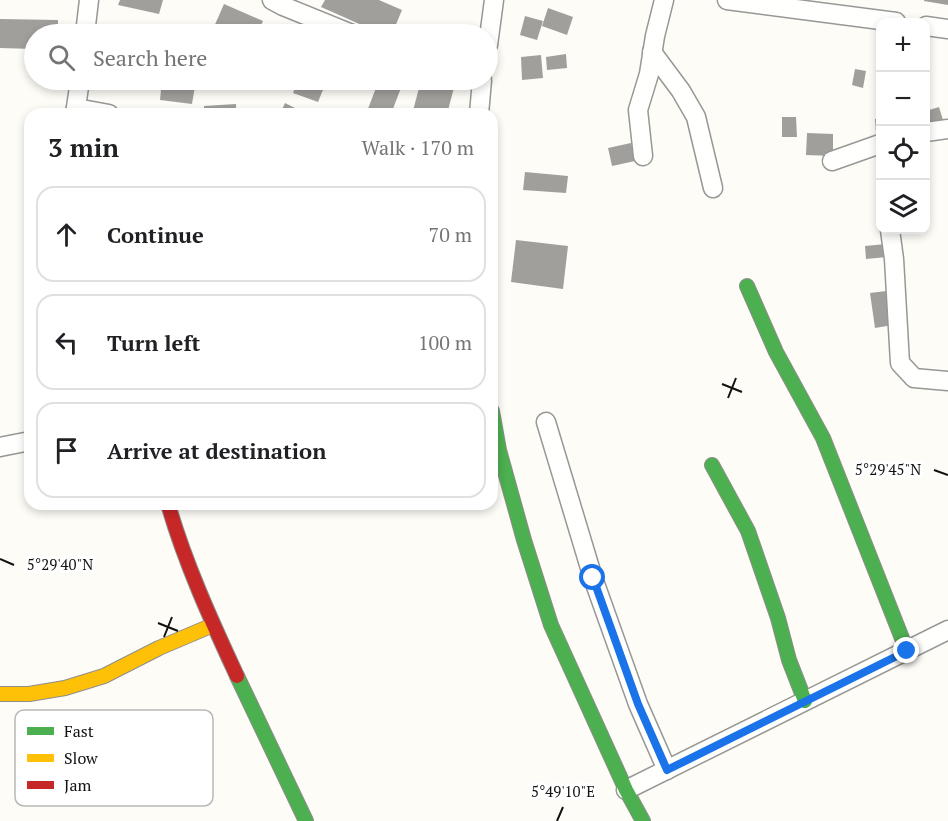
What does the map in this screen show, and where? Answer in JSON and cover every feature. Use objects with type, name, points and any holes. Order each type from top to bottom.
[{"type":"street","points":[[86,24],[89,0]]},
{"type":"street","points":[[272,0],[327,24]]},
{"type":"street","points":[[491,24],[494,0]]},
{"type":"street","points":[[643,156],[638,110],[650,74],[652,52],[664,0]]},
{"type":"street","points":[[726,0],[876,19]]},
{"type":"street","points":[[930,27],[948,29]]},
{"type":"street","points":[[652,52],[681,91],[696,117],[713,189]]},
{"type":"street","points":[[76,108],[79,90]]},
{"type":"street","points":[[480,108],[481,90]]},
{"type":"street","points":[[930,131],[948,129]]},
{"type":"street","points":[[832,160],[876,151]]},
{"type":"street","points":[[891,234],[900,363],[914,378],[948,381]]},
{"type":"street","points":[[747,286],[776,352],[823,438],[907,651]]},
{"type":"street","points":[[546,422],[593,578],[638,704],[667,770]]},
{"type":"street","points":[[0,447],[24,442]]},
{"type":"street","points":[[498,444],[524,540],[551,625],[626,790],[643,821]]},
{"type":"street","points":[[712,465],[748,531],[778,618],[789,660],[805,702]]},
{"type":"street","points":[[170,510],[213,625],[306,821]]},
{"type":"street","points":[[0,694],[29,694],[65,688],[104,676],[159,648],[213,625]]},
{"type":"street","points":[[626,790],[948,630]]},
{"type":"building","points":[[120,0],[163,0],[159,14],[118,5]]},
{"type":"building","points":[[325,0],[379,0],[402,10],[396,24],[359,24],[321,7]]},
{"type":"building","points":[[948,0],[948,5],[924,1]]},
{"type":"building","points":[[224,4],[263,21],[262,24],[215,24]]},
{"type":"building","points":[[548,8],[573,17],[567,35],[542,26]]},
{"type":"building","points":[[525,16],[543,21],[537,40],[520,35]]},
{"type":"building","points":[[0,19],[58,20],[58,24],[24,24],[24,49],[0,48]]},
{"type":"building","points":[[566,54],[567,68],[547,70],[546,57]]},
{"type":"building","points":[[541,55],[543,78],[522,80],[521,57]]},
{"type":"building","points":[[855,69],[866,71],[863,88],[852,85]]},
{"type":"building","points":[[161,90],[194,90],[192,104],[160,100]]},
{"type":"building","points":[[294,90],[323,90],[318,102],[293,93]]},
{"type":"building","points":[[375,90],[400,90],[393,108],[368,108]]},
{"type":"building","points":[[418,90],[453,90],[449,108],[414,108]]},
{"type":"building","points":[[285,103],[295,108],[283,108]]},
{"type":"building","points":[[236,104],[236,108],[204,108],[204,106]]},
{"type":"building","points":[[939,107],[946,130],[930,135],[930,110]]},
{"type":"building","points":[[782,117],[796,117],[797,137],[782,137]]},
{"type":"building","points":[[807,133],[833,134],[833,156],[806,155]]},
{"type":"building","points":[[631,143],[635,161],[612,166],[608,148]]},
{"type":"building","points":[[525,172],[568,176],[566,193],[523,190]]},
{"type":"building","points":[[516,240],[568,246],[563,289],[511,282]]},
{"type":"building","points":[[886,244],[887,257],[866,259],[865,246]]},
{"type":"building","points":[[894,290],[899,324],[875,328],[870,293]]},
{"type":"traffic: fast","points":[[747,286],[776,352],[823,438],[907,651]]},
{"type":"traffic: fast","points":[[498,444],[524,540],[551,625],[626,790],[643,821]]},
{"type":"traffic: fast","points":[[712,465],[748,531],[778,618],[789,660],[805,701]]},
{"type":"traffic: fast","points":[[237,676],[306,821]]},
{"type":"traffic: slow","points":[[0,694],[29,694],[65,688],[104,676],[159,648],[213,625]]},
{"type":"traffic: jam","points":[[170,510],[190,570],[237,676]]},
{"type":"route","points":[[593,578],[638,704],[667,770],[907,651]]}]
